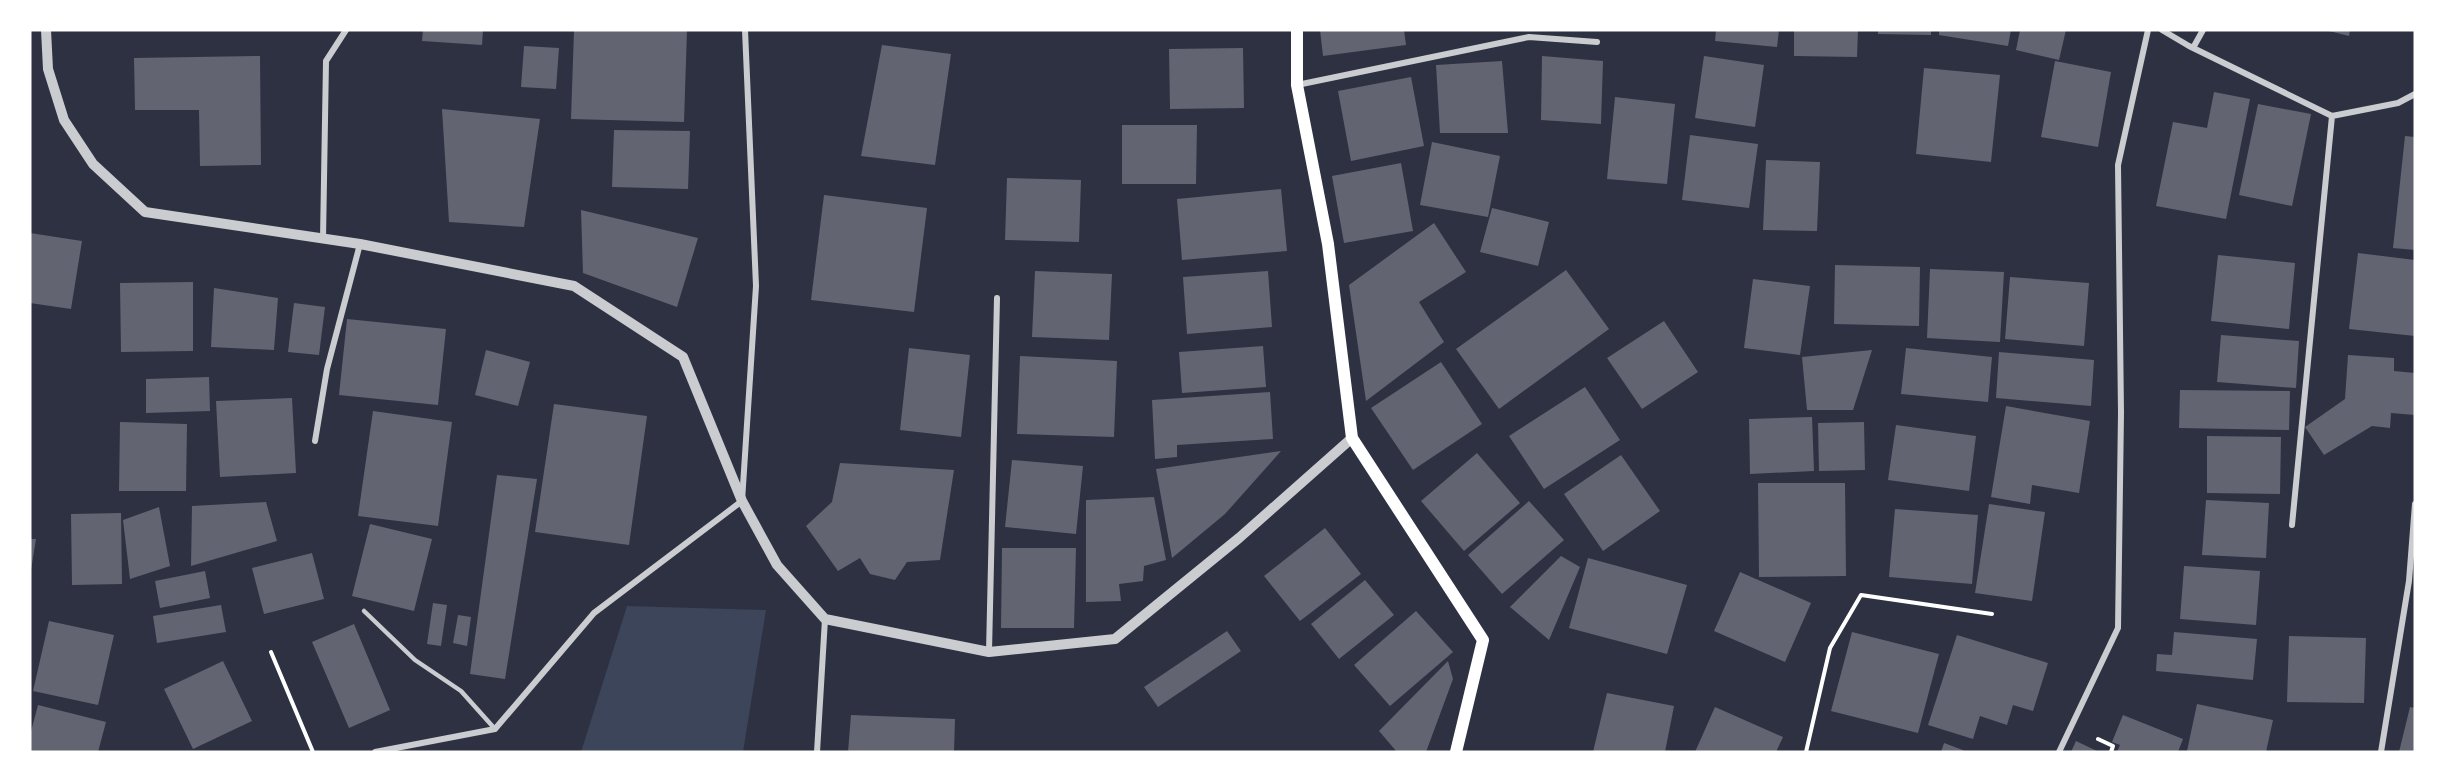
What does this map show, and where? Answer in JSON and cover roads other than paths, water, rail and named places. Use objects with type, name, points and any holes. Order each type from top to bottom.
[{"type":"main road","points":[[1297,30],[1297,85],[1328,244],[1352,438],[1483,640],[1456,752]]},
{"type":"street","points":[[46,30],[48,69],[64,120],[93,164],[145,212],[360,244],[574,286],[683,357],[742,501],[777,564],[825,619],[989,652],[1115,639],[1239,538],[1352,438]]},
{"type":"street","points":[[323,239],[326,61],[346,30]]},
{"type":"street","points":[[375,752],[495,729],[594,613],[742,501],[756,286],[745,30]]},
{"type":"street","points":[[2059,752],[2118,628],[2121,414],[2118,165],[2148,30]]},
{"type":"street","points":[[2163,30],[2191,47],[2332,116],[2398,103],[2415,94]]},
{"type":"street","points":[[2191,47],[2203,30]]},
{"type":"street","points":[[1297,85],[1529,37],[1597,42]]},
{"type":"street","points":[[2292,525],[2332,116]]},
{"type":"street","points":[[315,441],[327,369],[360,244]]},
{"type":"street","points":[[989,652],[997,298]]},
{"type":"street","points":[[2381,752],[2409,581],[2415,504]]},
{"type":"street","points":[[817,752],[825,619]]},
{"type":"lane","points":[[364,611],[415,660],[461,691],[495,729]]}]
